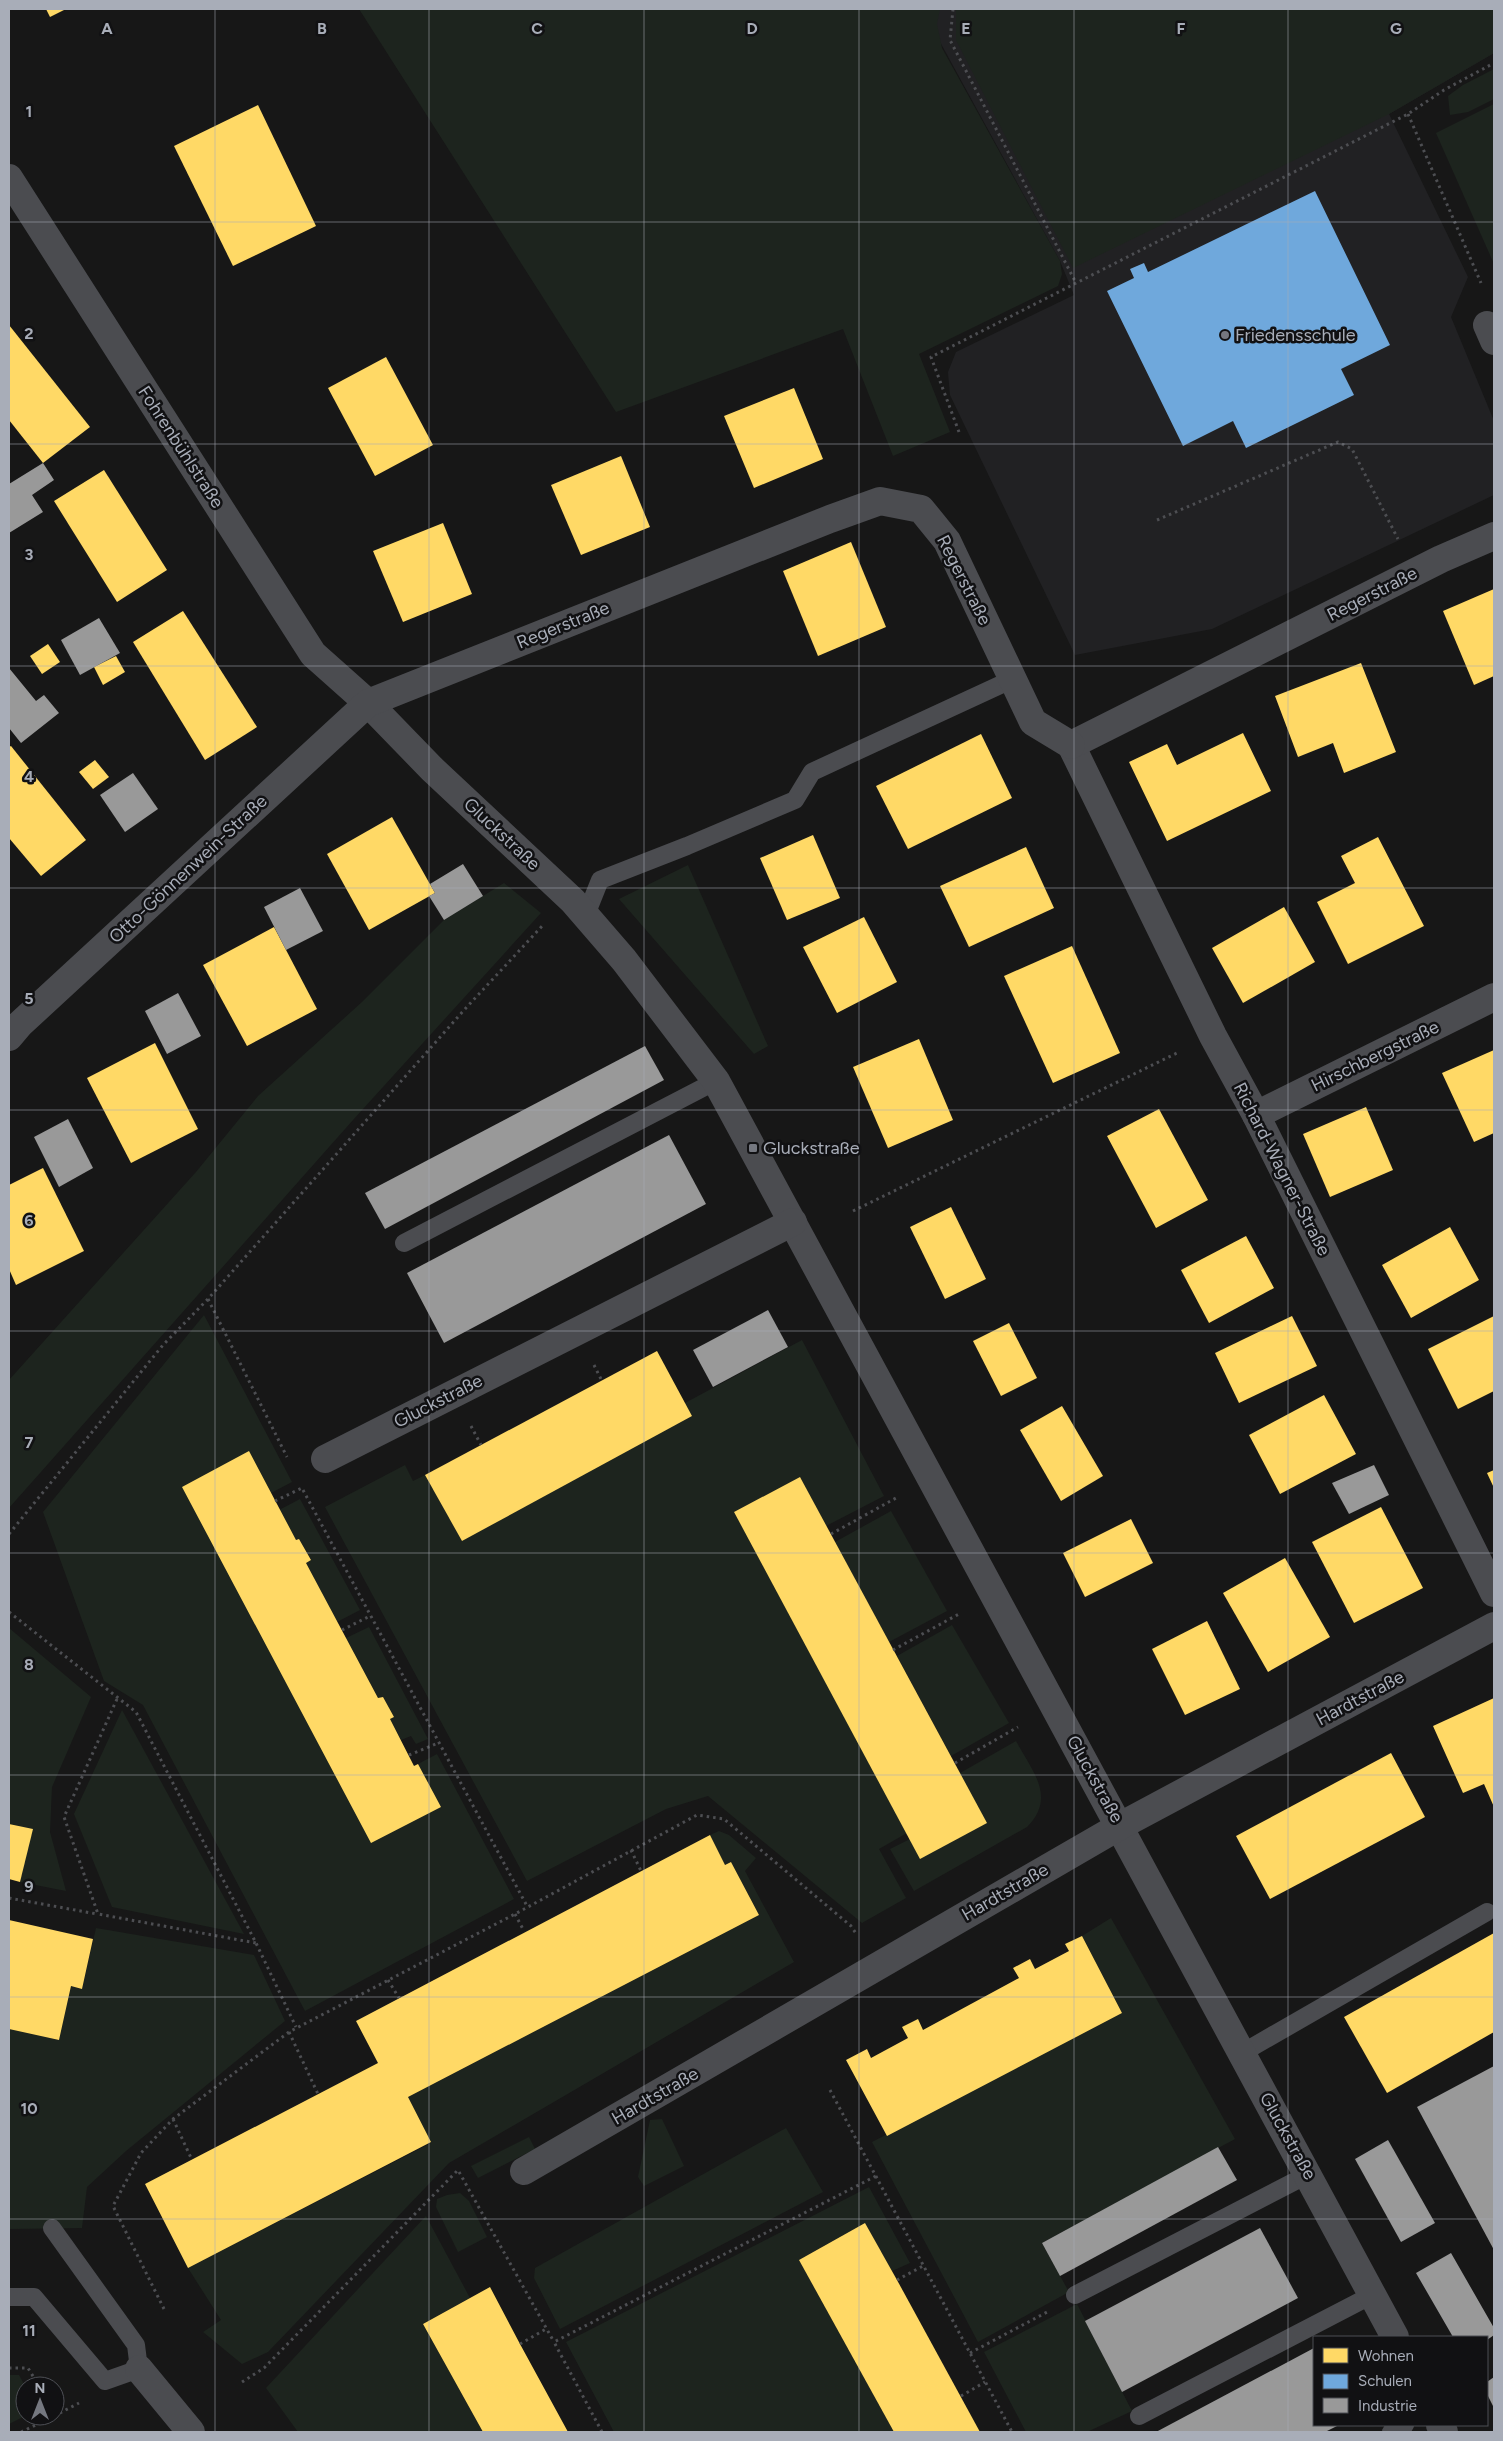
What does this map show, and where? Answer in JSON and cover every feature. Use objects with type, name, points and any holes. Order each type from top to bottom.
[{"type":"street","name":"Fohrenbühlstraße","points":[[9,178],[313,654],[368,703]]},
{"type":"street","name":"Regerstraße","points":[[368,703],[821,522],[880,501],[922,509],[947,541],[1033,722],[1071,745],[1441,559],[1494,536]]},
{"type":"street","name":"Gluckstraße","points":[[368,703],[432,769],[586,915],[716,1081],[1374,2294],[1395,2336]]},
{"type":"street","name":"Otto-Gönnenwein-Straße","points":[[13,1023],[368,703]]},
{"type":"street","name":"Richard-Wagner-Straße","points":[[1071,745],[1213,1036],[1256,1115],[1494,1593]]},
{"type":"street","name":"Hirschbergstraße","points":[[1256,1115],[1494,997]]},
{"type":"street","name":"Gluckstraße","points":[[325,1459],[793,1222]]},
{"type":"street","name":"Hardtstraße","points":[[524,2172],[1120,1826],[1494,1626]]},
{"type":"street","points":[[139,2369],[191,2432]]},
{"type":"lane","points":[[586,915],[600,880],[687,846],[795,800],[812,772],[1013,679]]},
{"type":"lane","points":[[404,1243],[716,1081]]},
{"type":"lane","points":[[1242,2053],[1487,1912]]},
{"type":"lane","points":[[1075,2295],[1309,2174]]},
{"type":"lane","points":[[9,2297],[34,2297],[105,2381],[139,2369],[136,2345],[52,2228]]},
{"type":"lane","points":[[1139,2416],[1374,2294]]},
{"type":"lane","points":[[1391,2432],[1403,2426]]},
{"type":"path","points":[[953,9],[950,40],[1076,283]]},
{"type":"path","points":[[958,432],[931,357],[1408,114],[1444,90],[1494,63]]},
{"type":"path","points":[[1408,114],[1481,283]]},
{"type":"path","points":[[1157,520],[1338,442],[1352,449],[1399,540]]},
{"type":"path","points":[[9,1534],[163,1345],[208,1299],[465,1009],[538,929],[548,921]]},
{"type":"path","points":[[853,1211],[1180,1052]]},
{"type":"path","points":[[208,1299],[289,1462]]},
{"type":"path","points":[[590,1358],[602,1381]]},
{"type":"path","points":[[470,1423],[481,1445]]},
{"type":"path","points":[[298,1479],[527,1906]]},
{"type":"path","points":[[275,1501],[302,1488]]},
{"type":"path","points":[[831,1534],[896,1498]]},
{"type":"path","points":[[9,1612],[117,1699],[136,1712],[256,1943],[296,2028]]},
{"type":"path","points":[[893,1650],[958,1614]]},
{"type":"path","points":[[342,1630],[370,1616]]},
{"type":"path","points":[[98,1914],[64,1817],[117,1699]]},
{"type":"path","points":[[955,1763],[1018,1727]]},
{"type":"path","points":[[408,1755],[438,1743]]},
{"type":"path","points":[[164,2309],[112,2206],[141,2153],[174,2119],[288,2032],[515,1914],[697,1815],[724,1820],[851,1926],[857,1935]]},
{"type":"path","points":[[631,1850],[641,1871]]},
{"type":"path","points":[[9,1898],[256,1943]]},
{"type":"path","points":[[515,1914],[524,1932]]},
{"type":"path","points":[[388,1980],[399,1998]]},
{"type":"path","points":[[288,2032],[318,2094]]},
{"type":"path","points":[[830,2090],[1012,2432]]},
{"type":"path","points":[[174,2119],[192,2160]]},
{"type":"path","points":[[242,2382],[264,2368],[458,2170],[602,2432]]},
{"type":"path","points":[[554,2342],[876,2176]]},
{"type":"path","points":[[897,2280],[924,2266]]},
{"type":"path","points":[[970,2353],[1054,2308]]},
{"type":"path","points":[[520,2344],[546,2329]]},
{"type":"path","points":[[9,2368],[28,2368],[33,2376]]},
{"type":"path","points":[[960,2396],[985,2382]]},
{"type":"path","points":[[65,2410],[79,2403]]},
{"type":"path","points":[[22,2432],[34,2426]]},
{"type":"shaded area","points":[[359,9],[940,9],[937,24],[942,48],[1060,261],[1062,274],[1058,286],[919,354],[950,432],[893,456],[843,329],[616,412]]},
{"type":"shaded area","name":"Friedensschule","points":[[922,9],[1494,9],[1494,53],[1389,114],[1468,277],[1451,317],[1494,421],[1494,495],[1212,629],[1075,655],[950,395],[948,372],[956,352],[1074,295],[1060,261]]},
{"type":"shaded area","points":[[956,9],[1494,9],[1494,53],[1389,114],[1073,268],[956,40]]},
{"type":"shaded area","points":[[1494,69],[1494,99],[1468,112],[1450,115],[1448,96],[1463,85]]},
{"type":"shaded area","points":[[1494,104],[1494,264],[1436,133]]},
{"type":"shaded area","points":[[688,865],[768,1046],[754,1054],[619,899]]},
{"type":"shaded area","points":[[504,883],[541,913],[353,1120],[9,1508],[9,1380],[196,1172],[258,1096],[362,1002],[444,920]]},
{"type":"shaded area","points":[[204,1315],[292,1482],[271,1493],[183,1487],[440,1807],[418,1764],[437,1754],[514,1899],[305,2011],[143,1705],[104,1681],[43,1512]]},
{"type":"shaded area","points":[[802,1340],[884,1496],[826,1526],[800,1477],[734,1512],[907,1833],[879,1849],[906,1898],[862,1923],[708,1796],[666,1809],[527,1881],[325,1507],[405,1465],[413,1481],[425,1475],[462,1541],[685,1403]]},
{"type":"shaded area","points":[[300,1499],[360,1610],[337,1622],[306,1563],[311,1559],[299,1539],[296,1540],[279,1510]]},
{"type":"shaded area","points":[[891,1511],[947,1611],[889,1642],[835,1542]]},
{"type":"shaded area","points":[[952,1625],[1009,1723],[951,1756],[897,1656]]},
{"type":"shaded area","points":[[369,1627],[428,1739],[416,1744],[411,1736],[401,1740],[390,1719],[394,1717],[383,1697],[378,1698],[346,1638]]},
{"type":"shaded area","points":[[9,1628],[91,1697],[52,1787],[50,1832],[66,1891],[20,1882],[32,1829],[9,1824]]},
{"type":"shaded area","points":[[122,1710],[244,1934],[112,1907],[74,1814]]},
{"type":"shaded area","points":[[1016,1741],[1039,1784],[1041,1795],[1036,1816],[1027,1827],[914,1891],[890,1849],[910,1839],[960,1773]]},
{"type":"shaded area","points":[[719,1831],[729,1835],[756,1858],[745,1871],[794,1962],[449,2163],[268,2352],[242,2364],[203,2332],[221,2320],[188,2268],[431,2143],[408,2097],[759,1915],[731,1862],[725,1865],[710,1835]]},
{"type":"shaded area","points":[[1111,1918],[1235,2139],[1042,2243],[1069,2292],[978,2342],[872,2142],[1122,2013],[1082,1936]]},
{"type":"shaded area","points":[[96,1928],[254,1955],[285,2021],[126,2151],[87,2187],[82,2228],[9,2229],[9,2029],[59,2040],[71,1986],[82,1989]]},
{"type":"shaded area","points":[[662,2119],[684,2166],[644,2186],[638,2177],[650,2120]]},
{"type":"shaded area","points":[[786,2128],[823,2192],[560,2329],[534,2278],[535,2268]]},
{"type":"shaded area","points":[[529,2137],[535,2149],[478,2178],[471,2166]]},
{"type":"shaded area","points":[[869,2187],[910,2263],[892,2271],[865,2223],[799,2260],[894,2432],[614,2432],[566,2342]]},
{"type":"shaded area","points":[[460,2193],[469,2201],[487,2237],[458,2252],[436,2207],[437,2199]]},
{"type":"shaded area","points":[[426,2216],[470,2298],[423,2324],[483,2432],[298,2432],[266,2388]]},
{"type":"shaded area","points":[[1077,2304],[1132,2411],[1087,2432],[1026,2432],[984,2352]]},
{"type":"shaded area","points":[[9,2375],[19,2375],[15,2376],[15,2421],[9,2424]]},
{"type":"building: Wohnen","points":[[46,9],[66,9],[50,17]]},
{"type":"building: Wohnen","points":[[258,105],[316,226],[233,266],[174,146]]},
{"type":"building: Wohnen","points":[[9,325],[90,427],[43,463],[9,420]]},
{"type":"building: Wohnen","points":[[386,357],[433,445],[375,476],[328,388]]},
{"type":"building: Wohnen","points":[[794,388],[823,459],[754,488],[724,416]]},
{"type":"building: Wohnen","points":[[621,456],[650,527],[581,555],[551,485]]},
{"type":"building: Wohnen","points":[[104,470],[167,570],[117,602],[54,501]]},
{"type":"building: Wohnen","points":[[443,523],[472,594],[403,622],[373,551]]},
{"type":"building: Wohnen","points":[[851,542],[886,627],[818,656],[783,571]]},
{"type":"building: Wohnen","points":[[1494,589],[1494,676],[1474,685],[1443,611]]},
{"type":"building: Wohnen","points":[[183,611],[257,727],[205,760],[133,642]]},
{"type":"building: Wohnen","points":[[48,644],[60,662],[42,674],[30,656]]},
{"type":"building: Wohnen","points":[[116,656],[125,672],[103,685],[94,667]]},
{"type":"building: Wohnen","points":[[1361,663],[1396,752],[1344,773],[1333,743],[1298,757],[1275,696]]},
{"type":"building: Wohnen","points":[[1243,733],[1271,791],[1167,841],[1129,762],[1167,744],[1177,765]]},
{"type":"building: Wohnen","points":[[981,734],[1012,798],[908,849],[876,786]]},
{"type":"building: Wohnen","points":[[11,746],[86,840],[41,876],[9,838],[9,747]]},
{"type":"building: Wohnen","points":[[95,760],[109,777],[93,789],[79,772]]},
{"type":"building: Wohnen","points":[[392,817],[435,893],[369,930],[327,854]]},
{"type":"building: Wohnen","points":[[813,835],[840,898],[787,920],[760,858]]},
{"type":"building: Wohnen","points":[[1378,837],[1424,926],[1348,964],[1317,902],[1355,883],[1341,856]]},
{"type":"building: Wohnen","points":[[1026,847],[1054,908],[969,947],[940,886]]},
{"type":"building: Wohnen","points":[[1284,907],[1315,962],[1243,1003],[1212,948]]},
{"type":"building: Wohnen","points":[[864,917],[897,982],[837,1013],[803,947]]},
{"type":"building: Wohnen","points":[[274,927],[317,1009],[247,1046],[203,965]]},
{"type":"building: Wohnen","points":[[1072,946],[1120,1053],[1053,1083],[1004,976]]},
{"type":"building: Wohnen","points":[[919,1039],[953,1120],[888,1148],[853,1067]]},
{"type":"building: Wohnen","points":[[155,1043],[198,1129],[131,1163],[87,1078]]},
{"type":"building: Wohnen","points":[[1494,1050],[1494,1133],[1474,1142],[1442,1073]]},
{"type":"building: Wohnen","points":[[1366,1107],[1393,1170],[1330,1197],[1303,1134]]},
{"type":"building: Wohnen","points":[[1159,1109],[1208,1200],[1156,1228],[1107,1136]]},
{"type":"building: Wohnen","points":[[43,1168],[84,1251],[16,1285],[9,1269],[9,1185]]},
{"type":"building: Wohnen","points":[[951,1207],[986,1279],[945,1299],[910,1227]]},
{"type":"building: Wohnen","points":[[1450,1227],[1479,1280],[1411,1318],[1382,1265]]},
{"type":"building: Wohnen","points":[[1246,1236],[1274,1288],[1209,1323],[1181,1270]]},
{"type":"building: Wohnen","points":[[1292,1316],[1317,1366],[1239,1403],[1215,1353]]},
{"type":"building: Wohnen","points":[[1494,1316],[1494,1391],[1458,1409],[1428,1349]]},
{"type":"building: Wohnen","points":[[1009,1323],[1037,1378],[1001,1396],[973,1341]]},
{"type":"building: Wohnen","points":[[657,1351],[692,1416],[462,1541],[425,1475]]},
{"type":"building: Wohnen","points":[[1324,1395],[1356,1454],[1280,1494],[1249,1435]]},
{"type":"building: Wohnen","points":[[1062,1406],[1103,1476],[1061,1501],[1020,1430]]},
{"type":"building: Wohnen","points":[[249,1451],[296,1540],[299,1539],[311,1560],[306,1563],[378,1698],[383,1697],[394,1717],[390,1719],[414,1766],[418,1764],[441,1807],[371,1843],[182,1487]]},
{"type":"building: Wohnen","points":[[1494,1470],[1494,1488],[1487,1473]]},
{"type":"building: Wohnen","points":[[800,1477],[987,1823],[920,1859],[734,1512]]},
{"type":"building: Wohnen","points":[[1381,1507],[1423,1588],[1354,1623],[1312,1542]]},
{"type":"building: Wohnen","points":[[1131,1519],[1153,1563],[1085,1597],[1063,1553]]},
{"type":"building: Wohnen","points":[[1285,1558],[1330,1637],[1268,1672],[1223,1593]]},
{"type":"building: Wohnen","points":[[1207,1621],[1240,1689],[1185,1715],[1152,1649]]},
{"type":"building: Wohnen","points":[[1494,1698],[1494,1807],[1484,1784],[1463,1793],[1433,1726]]},
{"type":"building: Wohnen","points":[[1391,1753],[1425,1817],[1270,1899],[1236,1836]]},
{"type":"building: Wohnen","points":[[9,1824],[33,1829],[20,1882],[9,1879]]},
{"type":"building: Wohnen","points":[[710,1835],[725,1865],[731,1862],[759,1915],[408,2097],[431,2142],[188,2268],[145,2184],[378,2063],[356,2021]]},
{"type":"building: Wohnen","points":[[9,1920],[93,1939],[82,1989],[71,1986],[59,2040],[9,2029]]},
{"type":"building: Wohnen","points":[[1494,1933],[1494,2032],[1387,2093],[1344,2017]]},
{"type":"building: Wohnen","points":[[1082,1936],[1122,2013],[887,2136],[846,2060],[867,2049],[871,2058],[908,2038],[902,2027],[918,2019],[923,2030],[1019,1978],[1013,1968],[1030,1959],[1035,1969],[1069,1951],[1065,1944]]},
{"type":"building: Wohnen","points":[[865,2223],[980,2432],[894,2432],[799,2260]]},
{"type":"building: Wohnen","points":[[490,2287],[568,2432],[483,2432],[423,2324]]},
{"type":"building: Schulen","points":[[1315,191],[1390,345],[1341,369],[1354,395],[1246,448],[1233,421],[1183,446],[1107,291],[1134,278],[1130,269],[1144,263],[1148,272]]},
{"type":"building: Industrie","points":[[43,463],[54,480],[32,495],[43,512],[9,533],[9,484]]},
{"type":"building: Industrie","points":[[99,618],[120,653],[80,675],[61,640]]},
{"type":"building: Industrie","points":[[9,668],[36,701],[44,695],[59,713],[21,743],[9,728]]},
{"type":"building: Industrie","points":[[133,773],[158,809],[125,832],[100,795]]},
{"type":"building: Industrie","points":[[463,864],[483,896],[444,920],[429,896],[435,893],[430,884]]},
{"type":"building: Industrie","points":[[300,888],[323,931],[286,950],[264,907]]},
{"type":"building: Industrie","points":[[178,993],[201,1036],[167,1054],[145,1011]]},
{"type":"building: Industrie","points":[[645,1046],[664,1080],[385,1229],[365,1193]]},
{"type":"building: Industrie","points":[[68,1119],[93,1168],[59,1187],[34,1137]]},
{"type":"building: Industrie","points":[[669,1135],[706,1204],[444,1343],[407,1273]]},
{"type":"building: Industrie","points":[[768,1310],[788,1347],[713,1387],[693,1350]]},
{"type":"building: Industrie","points":[[1374,1465],[1389,1495],[1349,1514],[1332,1483]]},
{"type":"building: Industrie","points":[[1494,2066],[1494,2250],[1417,2107]]},
{"type":"building: Industrie","points":[[1388,2140],[1435,2223],[1401,2242],[1355,2159]]},
{"type":"building: Industrie","points":[[1218,2147],[1237,2180],[1060,2276],[1042,2243]]},
{"type":"building: Industrie","points":[[1260,2228],[1298,2298],[1122,2392],[1085,2321]]},
{"type":"building: Industrie","points":[[1451,2253],[1494,2328],[1494,2335],[1488,2339],[1488,2336],[1452,2336],[1416,2273]]},
{"type":"building: Industrie","points":[[1313,2349],[1313,2426],[1337,2426],[1325,2432],[1156,2432]]},
{"type":"building: Industrie","points":[[1494,2377],[1494,2408],[1488,2396],[1488,2381]]},
{"type":"place","name":"Friedensschule","points":[[1225,335]]},
{"type":"place","name":"Gluckstraße","points":[[753,1148]]}]
